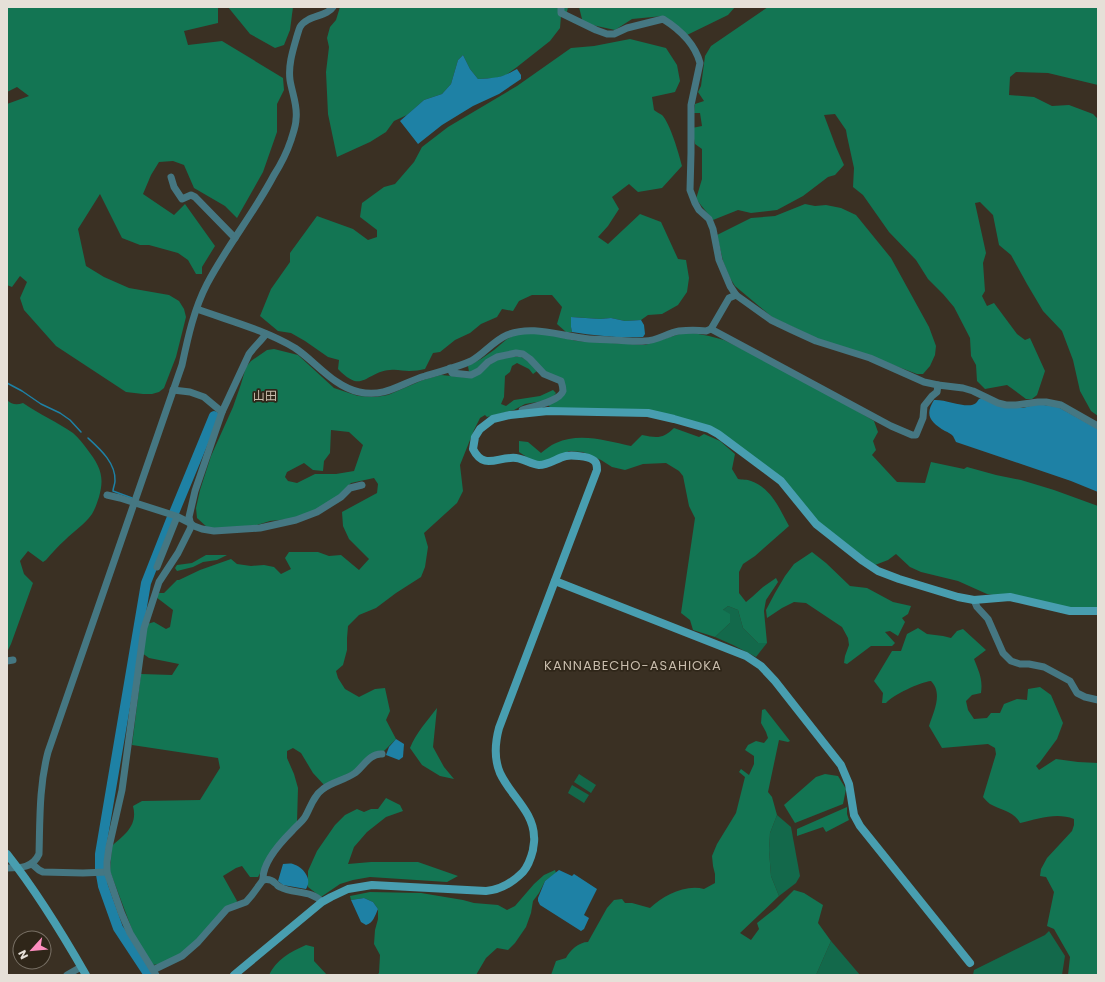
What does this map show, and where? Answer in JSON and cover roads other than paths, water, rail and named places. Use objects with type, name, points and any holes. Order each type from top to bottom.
[{"type":"street","points":[[7,868],[25,867],[32,864],[37,859],[39,854],[41,792],[48,752],[182,365],[190,330],[199,310],[207,284],[235,238],[264,195],[282,162],[291,141],[297,119],[296,106],[290,78],[291,55],[300,27],[314,17],[329,12],[333,7]]},
{"type":"street","points":[[561,7],[561,13],[607,34],[614,34],[627,28],[663,19],[674,26],[687,39],[698,56],[700,63],[691,106],[690,190],[699,210],[708,219],[713,228],[719,260],[730,286],[736,294],[771,320],[792,330],[816,341],[870,358],[924,382],[938,386],[973,390],[998,403],[1006,405],[1038,402],[1061,405],[1098,426]]},
{"type":"street","points":[[171,177],[174,186],[182,199],[191,195],[195,197],[235,238]]},
{"type":"street","points":[[710,329],[729,298],[736,294]]},
{"type":"street","points":[[199,310],[266,334],[296,349],[344,387],[369,394],[382,393],[398,388],[423,376],[470,361],[496,341],[516,332],[535,331],[582,338],[646,341],[659,339],[678,331],[710,329],[891,426],[912,435],[916,435],[924,418],[924,406],[937,392],[938,386]]},
{"type":"street","points":[[266,334],[254,346],[249,354],[222,412],[195,491],[189,517],[191,526],[190,529],[178,553],[160,582],[144,628],[122,790],[103,872],[130,933],[155,973],[182,956],[198,942],[227,910],[246,902],[263,880],[266,867],[272,854],[304,818],[322,789],[350,776],[360,769],[367,760],[378,754],[382,754]]},
{"type":"street","points":[[450,368],[452,373],[471,375],[497,357],[516,353],[523,354],[530,359],[544,374],[561,381],[563,387],[559,397],[522,410],[522,414]]},
{"type":"street","points":[[173,390],[190,392],[204,397],[222,412]]},
{"type":"street","points":[[234,975],[322,902],[331,896],[348,889],[372,885],[486,891],[494,890],[499,889],[513,881],[530,862],[534,843],[532,825],[527,814],[500,773],[496,750],[497,738],[499,728],[597,470],[597,466],[592,459],[584,457],[565,456],[555,461],[539,465],[518,458],[490,461],[480,459],[473,449],[475,437],[480,429],[493,419],[510,415],[548,411],[648,413],[708,429],[718,434],[781,481],[816,524],[862,561],[878,570],[899,579],[958,597],[974,600],[1010,597],[1070,611],[1098,611]]},
{"type":"street","points":[[107,495],[175,516],[202,529],[214,531],[260,528],[296,520],[317,512],[341,497],[350,488],[362,485]]},
{"type":"street","points":[[157,567],[175,516]]},
{"type":"street","points":[[555,581],[746,656],[761,666],[775,680],[841,765],[849,784],[854,815],[860,826],[970,963]]},
{"type":"street","points":[[974,600],[988,619],[1003,653],[1011,660],[1020,664],[1044,667],[1070,681],[1077,693],[1085,697],[1098,700]]},
{"type":"street","points":[[7,854],[65,937],[86,975]]},
{"type":"street","points":[[32,864],[38,870],[43,872],[103,872]]},
{"type":"street","points":[[263,880],[275,882],[280,888],[312,896],[322,902]]},
{"type":"street","points":[[67,975],[81,967]]},
{"type":"water","points":[[463,55],[470,69],[478,79],[498,77],[517,69],[521,75],[521,79],[499,94],[473,106],[442,125],[418,144],[400,121],[424,100],[442,94],[451,84],[458,60]]},
{"type":"water","points":[[571,317],[600,319],[611,318],[625,321],[641,320],[644,325],[645,334],[643,337],[625,337],[599,336],[572,332]]},
{"type":"water","points":[[982,398],[1011,408],[1023,408],[1037,404],[1058,407],[1098,429],[1098,492],[1071,481],[956,442],[952,435],[936,425],[930,418],[929,414],[934,400],[972,405]]},
{"type":"water","points":[[396,739],[404,744],[403,757],[399,760],[386,755],[389,747]]},
{"type":"water","points":[[283,864],[293,864],[306,874],[308,877],[308,885],[306,889],[283,885],[278,881]]},
{"type":"water","points":[[559,870],[572,876],[574,874],[597,889],[584,915],[589,918],[584,929],[581,931],[540,905],[538,901],[545,881]]},
{"type":"water","points":[[364,898],[373,902],[378,909],[372,921],[366,925],[361,922],[351,900]]},
{"type":"waterway","points":[[7,383],[41,404],[60,413],[70,420],[81,432]]},
{"type":"waterway","points":[[174,513],[214,416]]},
{"type":"waterway","points":[[88,438],[106,457],[113,468],[115,474],[113,491],[132,498]]},
{"type":"waterway","points":[[149,975],[118,928],[103,886],[100,869],[100,854],[146,583],[172,517]]},
{"type":"district","name":"山田","points":[[265,395]]},
{"type":"district","name":"KANNABECHO-ASAHIOKA","points":[[633,665]]}]
